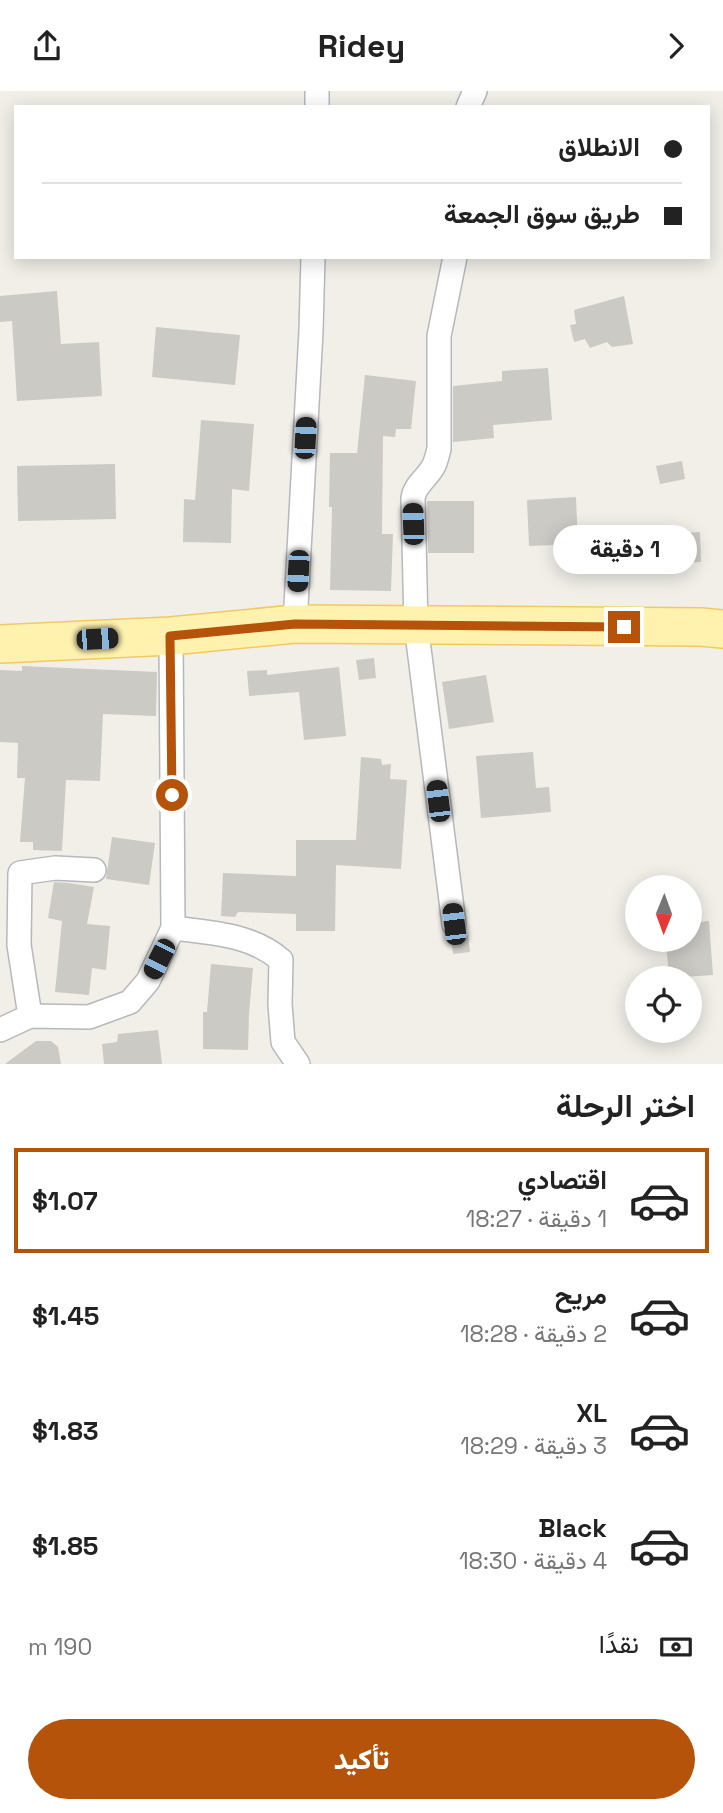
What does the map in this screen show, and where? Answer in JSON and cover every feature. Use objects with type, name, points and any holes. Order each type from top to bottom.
[{"type":"main road","points":[[0,644],[170,636],[295,624],[723,629]]},
{"type":"street","points":[[295,624],[313,259]]},
{"type":"street","points":[[454,924],[416,625],[413,498],[414,488],[435,464],[439,449],[439,336],[456,259]]},
{"type":"street","points":[[0,1030],[30,1016],[89,1017],[130,1002],[148,981],[173,928],[170,636]]},
{"type":"street","points":[[30,1016],[19,945],[20,873],[55,868],[94,870]]},
{"type":"street","points":[[173,928],[251,941],[281,960],[283,1042],[298,1064]]},
{"type":"building","points":[[57,291],[61,344],[99,342],[102,396],[17,401],[12,321],[0,322],[0,296]]},
{"type":"building","points":[[624,296],[633,344],[612,347],[607,342],[590,348],[585,339],[574,342],[570,325],[576,324],[574,310]]},
{"type":"building","points":[[156,327],[240,335],[235,385],[152,377]]},
{"type":"building","points":[[548,368],[552,420],[493,425],[494,438],[453,442],[453,386],[502,381],[502,371]]},
{"type":"building","points":[[365,375],[416,381],[411,429],[396,429],[395,437],[383,436],[382,534],[393,534],[391,591],[330,590],[330,453],[357,453]]},
{"type":"building","points":[[201,420],[254,424],[249,491],[232,489],[231,543],[183,542],[184,499],[195,500]]},
{"type":"building","points":[[682,461],[685,479],[660,484],[656,466]]},
{"type":"building","points":[[115,464],[116,519],[18,521],[17,466]]},
{"type":"building","points":[[576,497],[578,544],[529,546],[527,500]]},
{"type":"building","points":[[427,501],[474,501],[474,553],[428,553]]},
{"type":"building","points":[[700,532],[701,562],[664,564],[663,534]]},
{"type":"building","points":[[374,658],[376,678],[359,680],[356,660]]},
{"type":"building","points":[[22,666],[157,672],[156,716],[103,714],[100,781],[66,780],[62,851],[33,850],[33,842],[20,842],[25,778],[17,778],[18,743],[0,742],[0,670],[22,671]]},
{"type":"building","points":[[339,667],[346,736],[304,740],[299,692],[249,696],[247,671],[267,670],[267,675]]},
{"type":"building","points":[[486,675],[494,722],[449,729],[442,682]]},
{"type":"building","points":[[533,752],[536,788],[549,787],[551,812],[481,818],[476,756]]},
{"type":"building","points":[[361,757],[381,759],[382,765],[391,764],[390,779],[407,780],[401,869],[336,865],[335,931],[296,931],[296,914],[238,912],[235,917],[221,916],[223,873],[296,876],[296,840],[356,840]]},
{"type":"building","points":[[112,837],[155,843],[149,885],[106,879]]},
{"type":"building","points":[[54,882],[94,887],[87,924],[110,926],[106,970],[92,968],[89,995],[55,992],[62,921],[48,918]]},
{"type":"building","points":[[709,921],[713,975],[702,976],[702,966],[668,966],[667,952],[702,952],[702,922]]},
{"type":"building","points":[[468,935],[470,952],[453,954],[451,937]]},
{"type":"building","points":[[211,964],[253,968],[248,1050],[203,1049],[203,1012],[207,1012]]},
{"type":"building","points":[[158,1030],[162,1064],[104,1064],[102,1044],[117,1042],[118,1034]]},
{"type":"building","points":[[36,1041],[51,1041],[58,1047],[61,1064],[5,1064]]},
{"type":"route","points":[[172,795],[170,636],[295,624],[624,627]]}]
